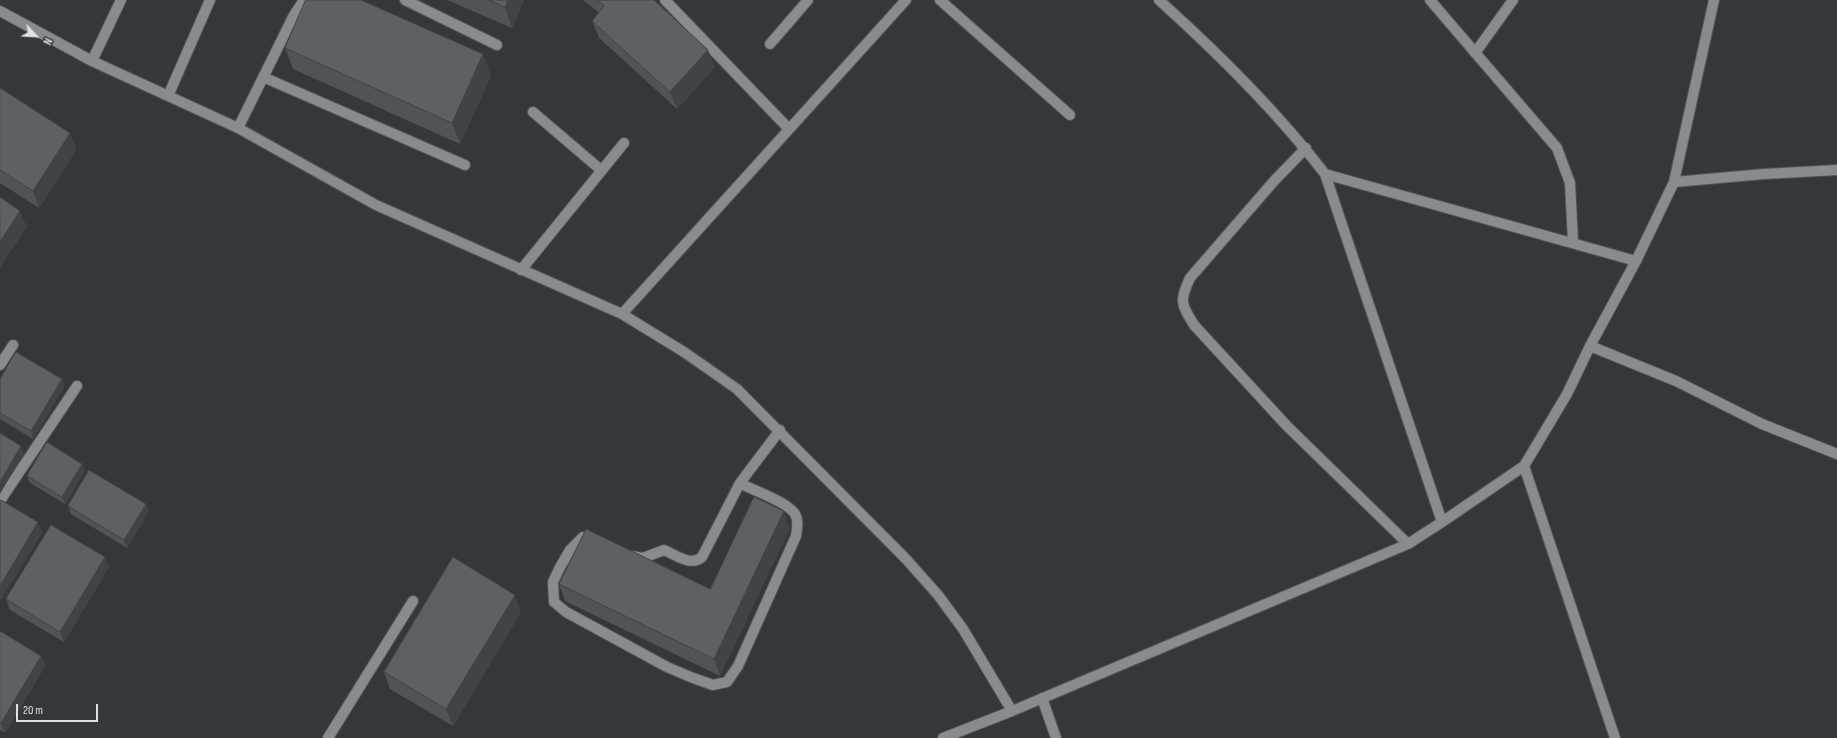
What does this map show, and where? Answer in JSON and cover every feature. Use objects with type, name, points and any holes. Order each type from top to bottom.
[{"type":"street","points":[[92,61],[121,0]]},
{"type":"street","points":[[168,96],[210,0]]},
{"type":"street","points":[[238,128],[294,15],[304,0]]},
{"type":"street","points":[[404,0],[497,45]]},
{"type":"street","points":[[665,0],[789,129]]},
{"type":"street","points":[[770,44],[808,0]]},
{"type":"street","points":[[622,314],[906,0]]},
{"type":"street","points":[[940,0],[1070,115]]},
{"type":"street","points":[[1159,0],[1205,41],[1306,148],[1325,174],[1442,522]]},
{"type":"street","points":[[1430,0],[1557,148],[1570,183],[1573,242]]},
{"type":"street","points":[[1475,53],[1513,0]]},
{"type":"street","points":[[943,738],[1012,711],[1408,544],[1524,466],[1567,394],[1590,346],[1636,261],[1674,182],[1714,0]]},
{"type":"street","points":[[0,12],[92,61],[238,128],[376,205],[622,314],[684,352],[737,389],[780,430],[836,490],[906,558],[938,595],[964,629],[1012,711]]},
{"type":"street","points":[[263,77],[464,165]]},
{"type":"street","points":[[533,112],[601,170]]},
{"type":"street","points":[[521,270],[624,143]]},
{"type":"street","points":[[1306,148],[1274,181],[1190,278],[1183,294],[1183,308],[1194,325],[1287,426],[1408,544]]},
{"type":"street","points":[[1674,182],[1764,174],[1837,170]]},
{"type":"street","points":[[1325,174],[1573,242],[1636,261]]},
{"type":"street","points":[[0,365],[13,345]]},
{"type":"street","points":[[1590,346],[1676,381],[1762,424],[1837,454]]},
{"type":"street","points":[[0,501],[77,386]]},
{"type":"street","points":[[623,553],[643,558],[664,550],[691,562],[698,561],[702,557],[740,484],[780,430]]},
{"type":"street","points":[[1524,466],[1615,738]]},
{"type":"street","points":[[602,544],[583,537],[570,550],[553,582],[554,602],[566,612],[667,667],[713,685],[727,682],[738,666],[796,536],[798,525],[796,515],[788,506],[740,484]]},
{"type":"street","points":[[328,738],[413,601]]},
{"type":"street","points":[[1042,698],[1056,738]]},
{"type":"building","points":[[306,0],[361,0],[483,54],[452,123],[285,48]]},
{"type":"building","points":[[489,0],[508,0],[505,7]]},
{"type":"building","points":[[597,0],[654,0],[708,50],[670,92],[592,21],[604,6]]},
{"type":"building","points":[[0,88],[70,133],[33,191],[0,170]]},
{"type":"building","points":[[0,197],[20,211],[0,242]]},
{"type":"building","points":[[16,352],[62,379],[31,431],[0,413],[0,379]]},
{"type":"building","points":[[0,433],[21,446],[0,482]]},
{"type":"building","points":[[47,442],[82,464],[62,497],[27,476]]},
{"type":"building","points":[[89,470],[146,504],[124,540],[68,506]]},
{"type":"building","points":[[754,497],[784,511],[714,659],[559,584],[586,529],[710,589]]},
{"type":"building","points":[[1,500],[38,522],[0,586],[0,502]]},
{"type":"building","points":[[51,525],[105,557],[60,632],[6,599]]},
{"type":"building","points":[[453,557],[515,595],[446,709],[384,672]]},
{"type":"building","points":[[0,631],[41,656],[1,723],[0,722]]}]
